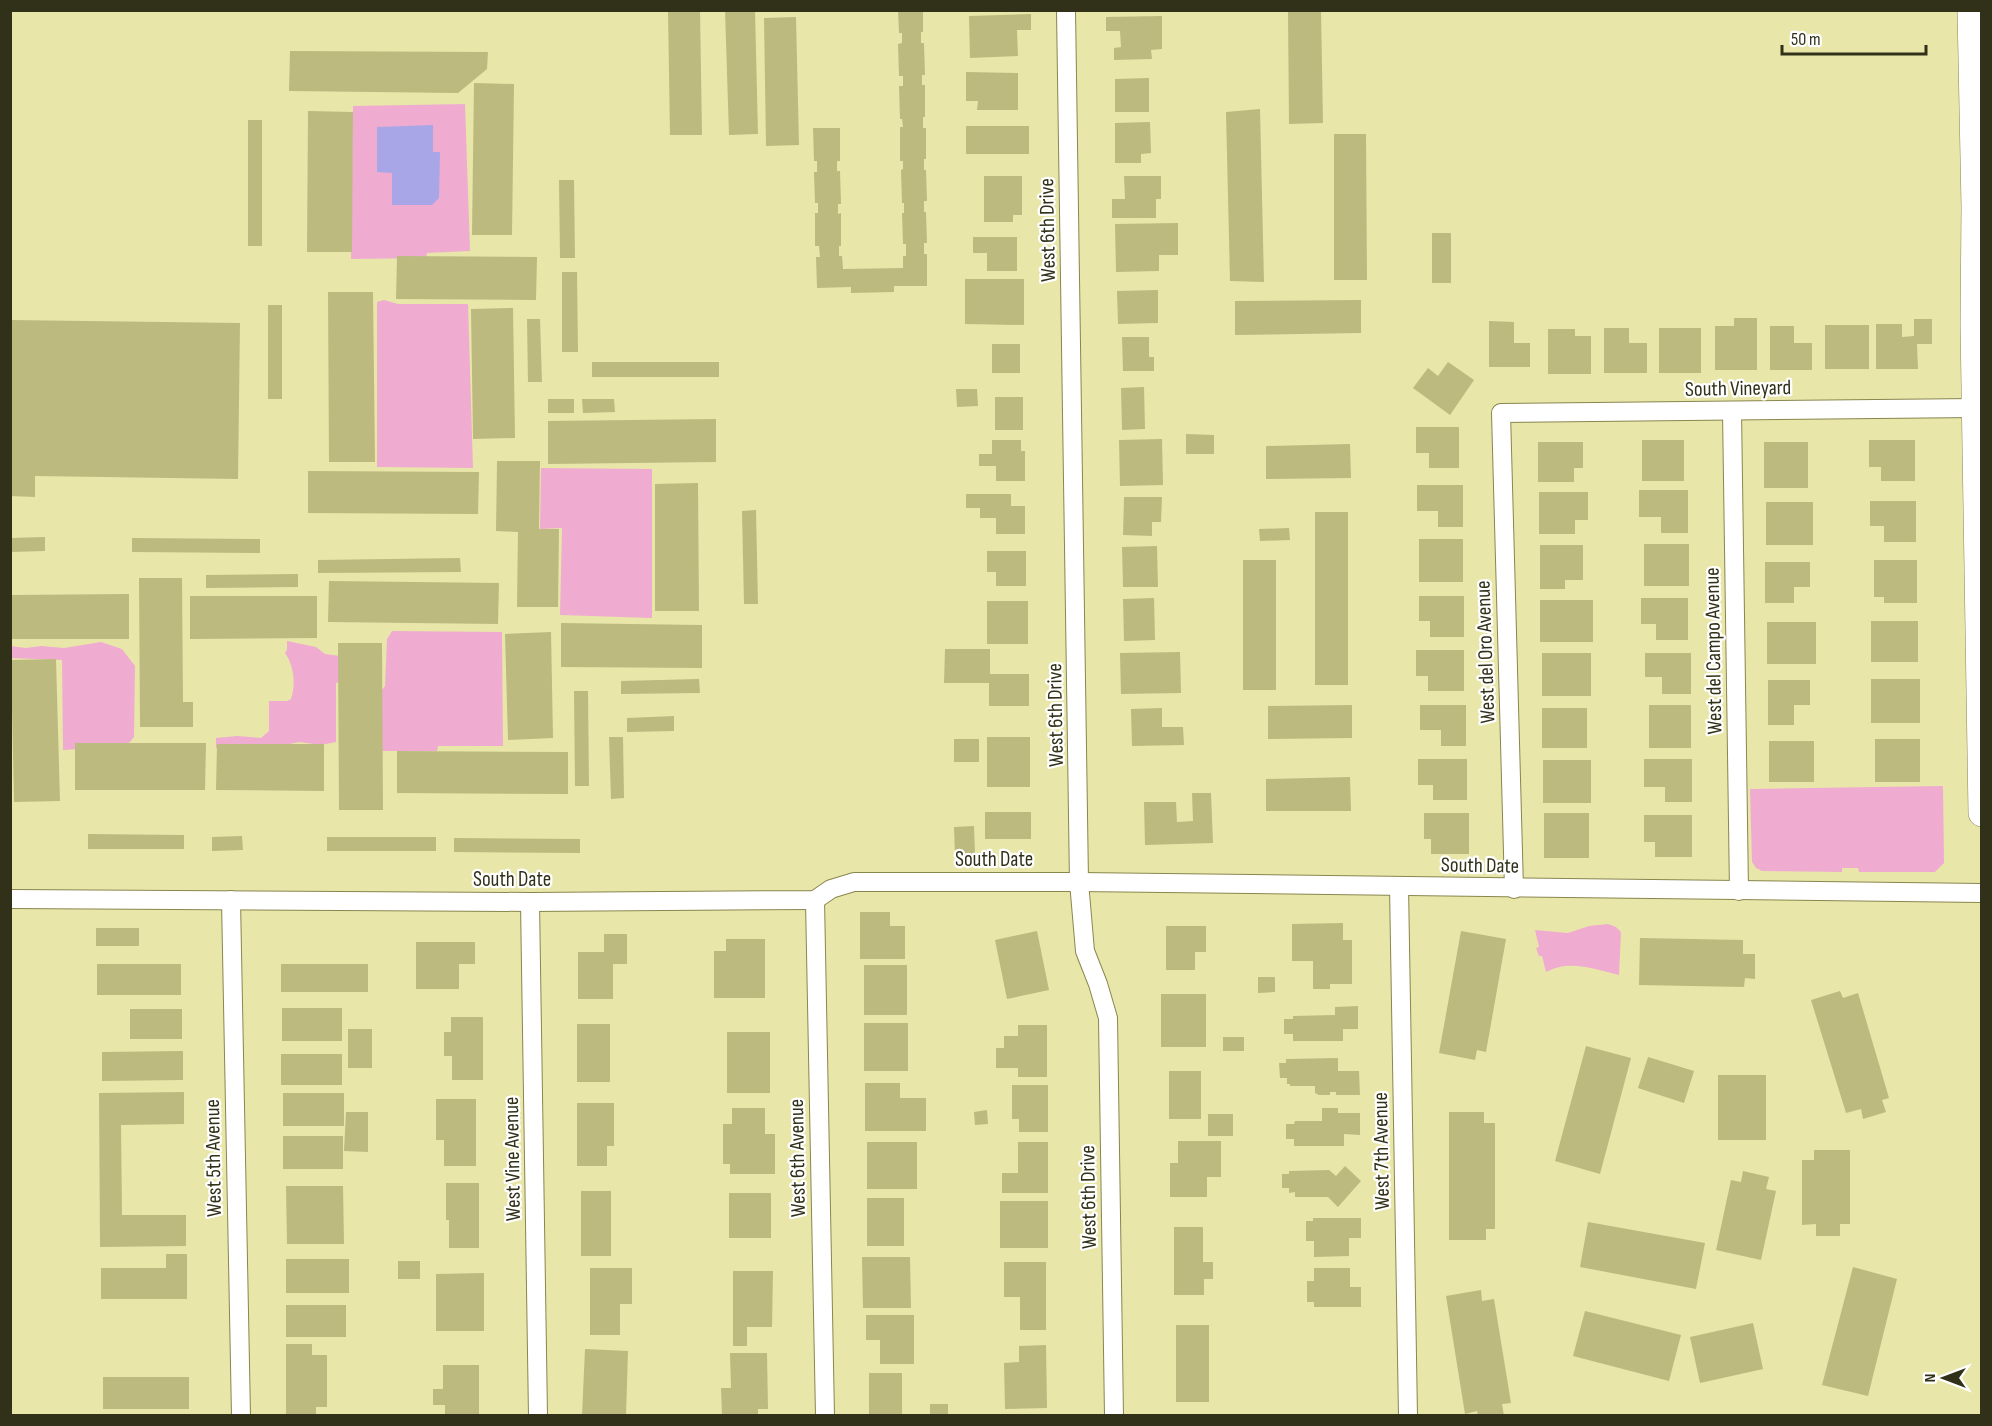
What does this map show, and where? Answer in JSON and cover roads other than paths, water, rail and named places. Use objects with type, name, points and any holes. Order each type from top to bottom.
[{"type":"street","name":"West 6th Drive","points":[[1066,10],[1079,882],[1085,951],[1108,1018],[1114,1416]]},
{"type":"street","points":[[1971,10],[1975,207],[1975,408],[1980,473],[1982,813]]},
{"type":"street","name":"South Vineyard","points":[[1501,413],[1975,408]]},
{"type":"street","name":"West del Campo Avenue","points":[[1732,411],[1739,891]]},
{"type":"street","name":"West del Oro Avenue","points":[[1501,413],[1514,888]]},
{"type":"street","name":"South Date","points":[[10,899],[530,902],[815,900],[831,888],[854,882],[1079,882],[1982,893]]},
{"type":"street","name":"West 7th Avenue","points":[[1399,886],[1408,1416]]},
{"type":"street","name":"West 5th Avenue","points":[[231,900],[241,1416]]},
{"type":"street","name":"West 6th Avenue","points":[[815,900],[825,1416]]},
{"type":"street","name":"West Vine Avenue","points":[[530,902],[538,1416]]}]
